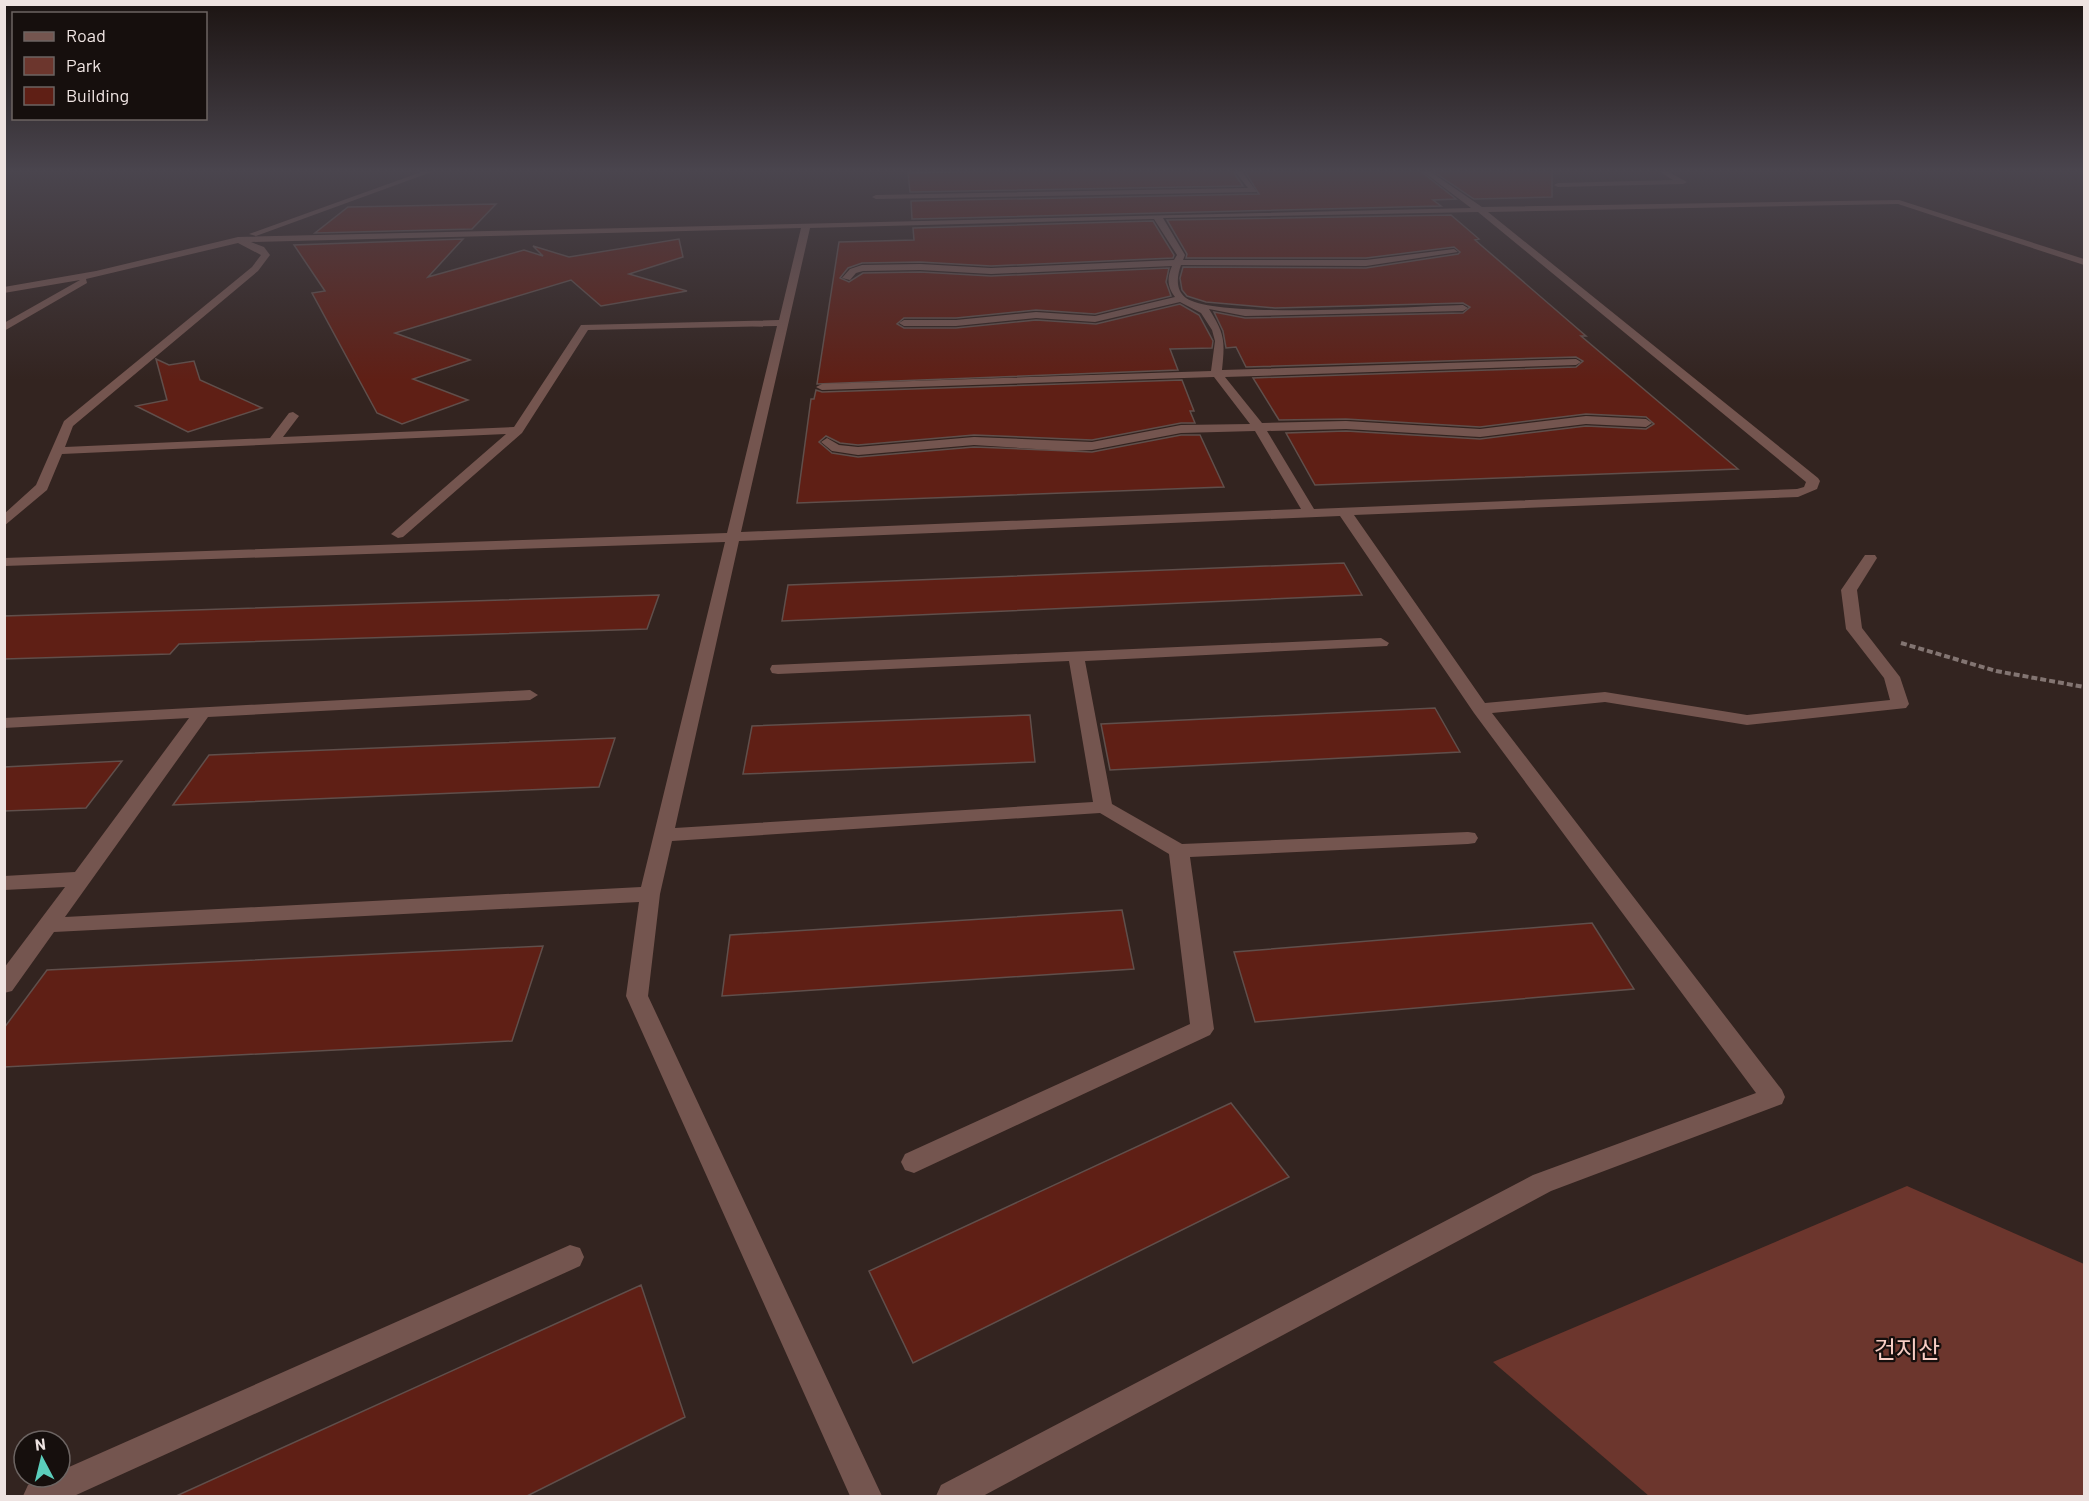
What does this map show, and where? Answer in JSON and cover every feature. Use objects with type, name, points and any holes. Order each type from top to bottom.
[{"type":"street","points":[[4,290],[96,273],[238,240]]},
{"type":"street","points":[[4,522],[42,487],[68,424],[255,269],[266,255],[261,249],[238,240]]},
{"type":"street","points":[[802,240],[666,835],[650,894],[637,996],[866,1497]]},
{"type":"street","points":[[1172,240],[1182,255],[1172,276],[1174,289],[1186,301],[1205,311],[1217,330],[1220,341],[1216,373],[1259,427],[1310,514]]},
{"type":"street","points":[[4,562],[1345,513],[1798,494],[1810,489],[1813,481],[1517,240]]},
{"type":"street","points":[[2018,240],[2085,262]]},
{"type":"street","points":[[847,278],[853,271],[862,268],[920,267],[991,271],[1080,265],[1258,260],[1366,263],[1454,252]]},
{"type":"street","points":[[919,254],[920,267]]},
{"type":"street","points":[[4,328],[96,273]]},
{"type":"street","points":[[904,323],[956,323],[1036,315],[1095,319],[1117,316],[1146,305],[1186,301],[1245,313],[1463,308]]},
{"type":"street","points":[[398,534],[518,430],[585,327],[782,323]]},
{"type":"street","points":[[822,387],[1576,362]]},
{"type":"street","points":[[274,440],[293,416]]},
{"type":"street","points":[[827,442],[836,448],[858,451],[915,444],[974,441],[1068,447],[1092,446],[1181,429],[1346,425],[1480,433],[1586,420],[1646,423]]},
{"type":"street","points":[[55,451],[518,430]]},
{"type":"street","points":[[952,1497],[1542,1183],[1773,1097],[1480,709],[1345,513]]},
{"type":"street","points":[[1480,709],[1605,697],[1747,720],[1900,704],[1892,677],[1854,629],[1849,590],[1870,558]]},
{"type":"street","points":[[778,669],[1381,643]]},
{"type":"street","points":[[1076,656],[1103,807]]},
{"type":"street","points":[[4,723],[530,695]]},
{"type":"street","points":[[4,985],[50,925],[203,712]]},
{"type":"street","points":[[666,835],[1103,807],[1179,851],[1467,838]]},
{"type":"street","points":[[914,1162],[1202,1029],[1179,851]]},
{"type":"street","points":[[4,883],[81,879]]},
{"type":"street","points":[[50,925],[650,894]]},
{"type":"street","points":[[39,1497],[570,1257]]},
{"type":"path","points":[[1854,629],[1996,671],[2085,687]]},
{"type":"green space","name":"건지산","points":[[1907,1186],[2084,1264],[2084,1496],[1649,1496],[1493,1362]]},
{"type":"building","points":[[462,240],[428,277],[524,250],[543,256],[533,246],[569,257],[679,240],[683,257],[629,274],[687,291],[601,306],[571,280],[395,333],[470,360],[413,379],[468,400],[402,424],[377,413],[312,293],[325,291],[294,245]]},
{"type":"building","points":[[1165,240],[1174,255],[1173,258],[991,266],[920,262],[862,263],[848,268],[840,278],[849,282],[863,273],[920,272],[991,276],[1169,268],[1166,282],[1171,296],[1095,314],[1036,310],[956,318],[904,318],[897,324],[904,328],[956,328],[1036,320],[1096,324],[1180,304],[1199,315],[1213,341],[1212,348],[1170,349],[1178,370],[817,384],[839,242]]},
{"type":"building","points":[[1179,240],[1475,240],[1586,336],[1581,336],[1738,469],[1315,485],[1286,433],[1346,431],[1480,439],[1586,426],[1646,429],[1654,424],[1646,417],[1586,414],[1480,427],[1346,419],[1279,420],[1253,378],[1576,367],[1583,361],[1576,357],[1246,367],[1236,347],[1226,348],[1223,331],[1214,312],[1245,318],[1463,313],[1470,307],[1463,303],[1275,308],[1206,302],[1187,296],[1182,290],[1180,278],[1183,267],[1366,268],[1460,252],[1454,247],[1366,258],[1186,258],[1187,254]]},
{"type":"building","points":[[156,359],[169,365],[194,361],[200,380],[262,408],[188,432],[136,406],[167,400]]},
{"type":"building","points":[[1182,380],[1194,411],[1190,411],[1195,423],[1181,423],[1092,440],[974,435],[858,445],[840,443],[826,436],[819,442],[832,453],[858,457],[974,447],[1092,452],[1181,435],[1200,435],[1224,487],[797,503],[811,399],[814,399],[816,390],[822,392]]},
{"type":"building","points":[[1344,563],[1362,595],[782,621],[788,585]]},
{"type":"building","points":[[659,595],[647,629],[179,644],[170,654],[4,659],[4,616]]},
{"type":"building","points":[[1435,708],[1460,752],[1110,770],[1101,724]]},
{"type":"building","points":[[1030,715],[1035,762],[743,774],[752,726]]},
{"type":"building","points":[[615,738],[599,787],[173,805],[209,755]]},
{"type":"building","points":[[122,761],[86,808],[4,811],[4,767]]},
{"type":"building","points":[[1122,910],[1134,969],[722,996],[730,935]]},
{"type":"building","points":[[1592,923],[1634,989],[1255,1022],[1234,952]]},
{"type":"building","points":[[543,946],[512,1041],[4,1067],[4,1028],[47,970]]},
{"type":"building","points":[[1231,1103],[1289,1177],[913,1363],[869,1271]]},
{"type":"building","points":[[641,1285],[685,1417],[525,1497],[174,1497]]}]
